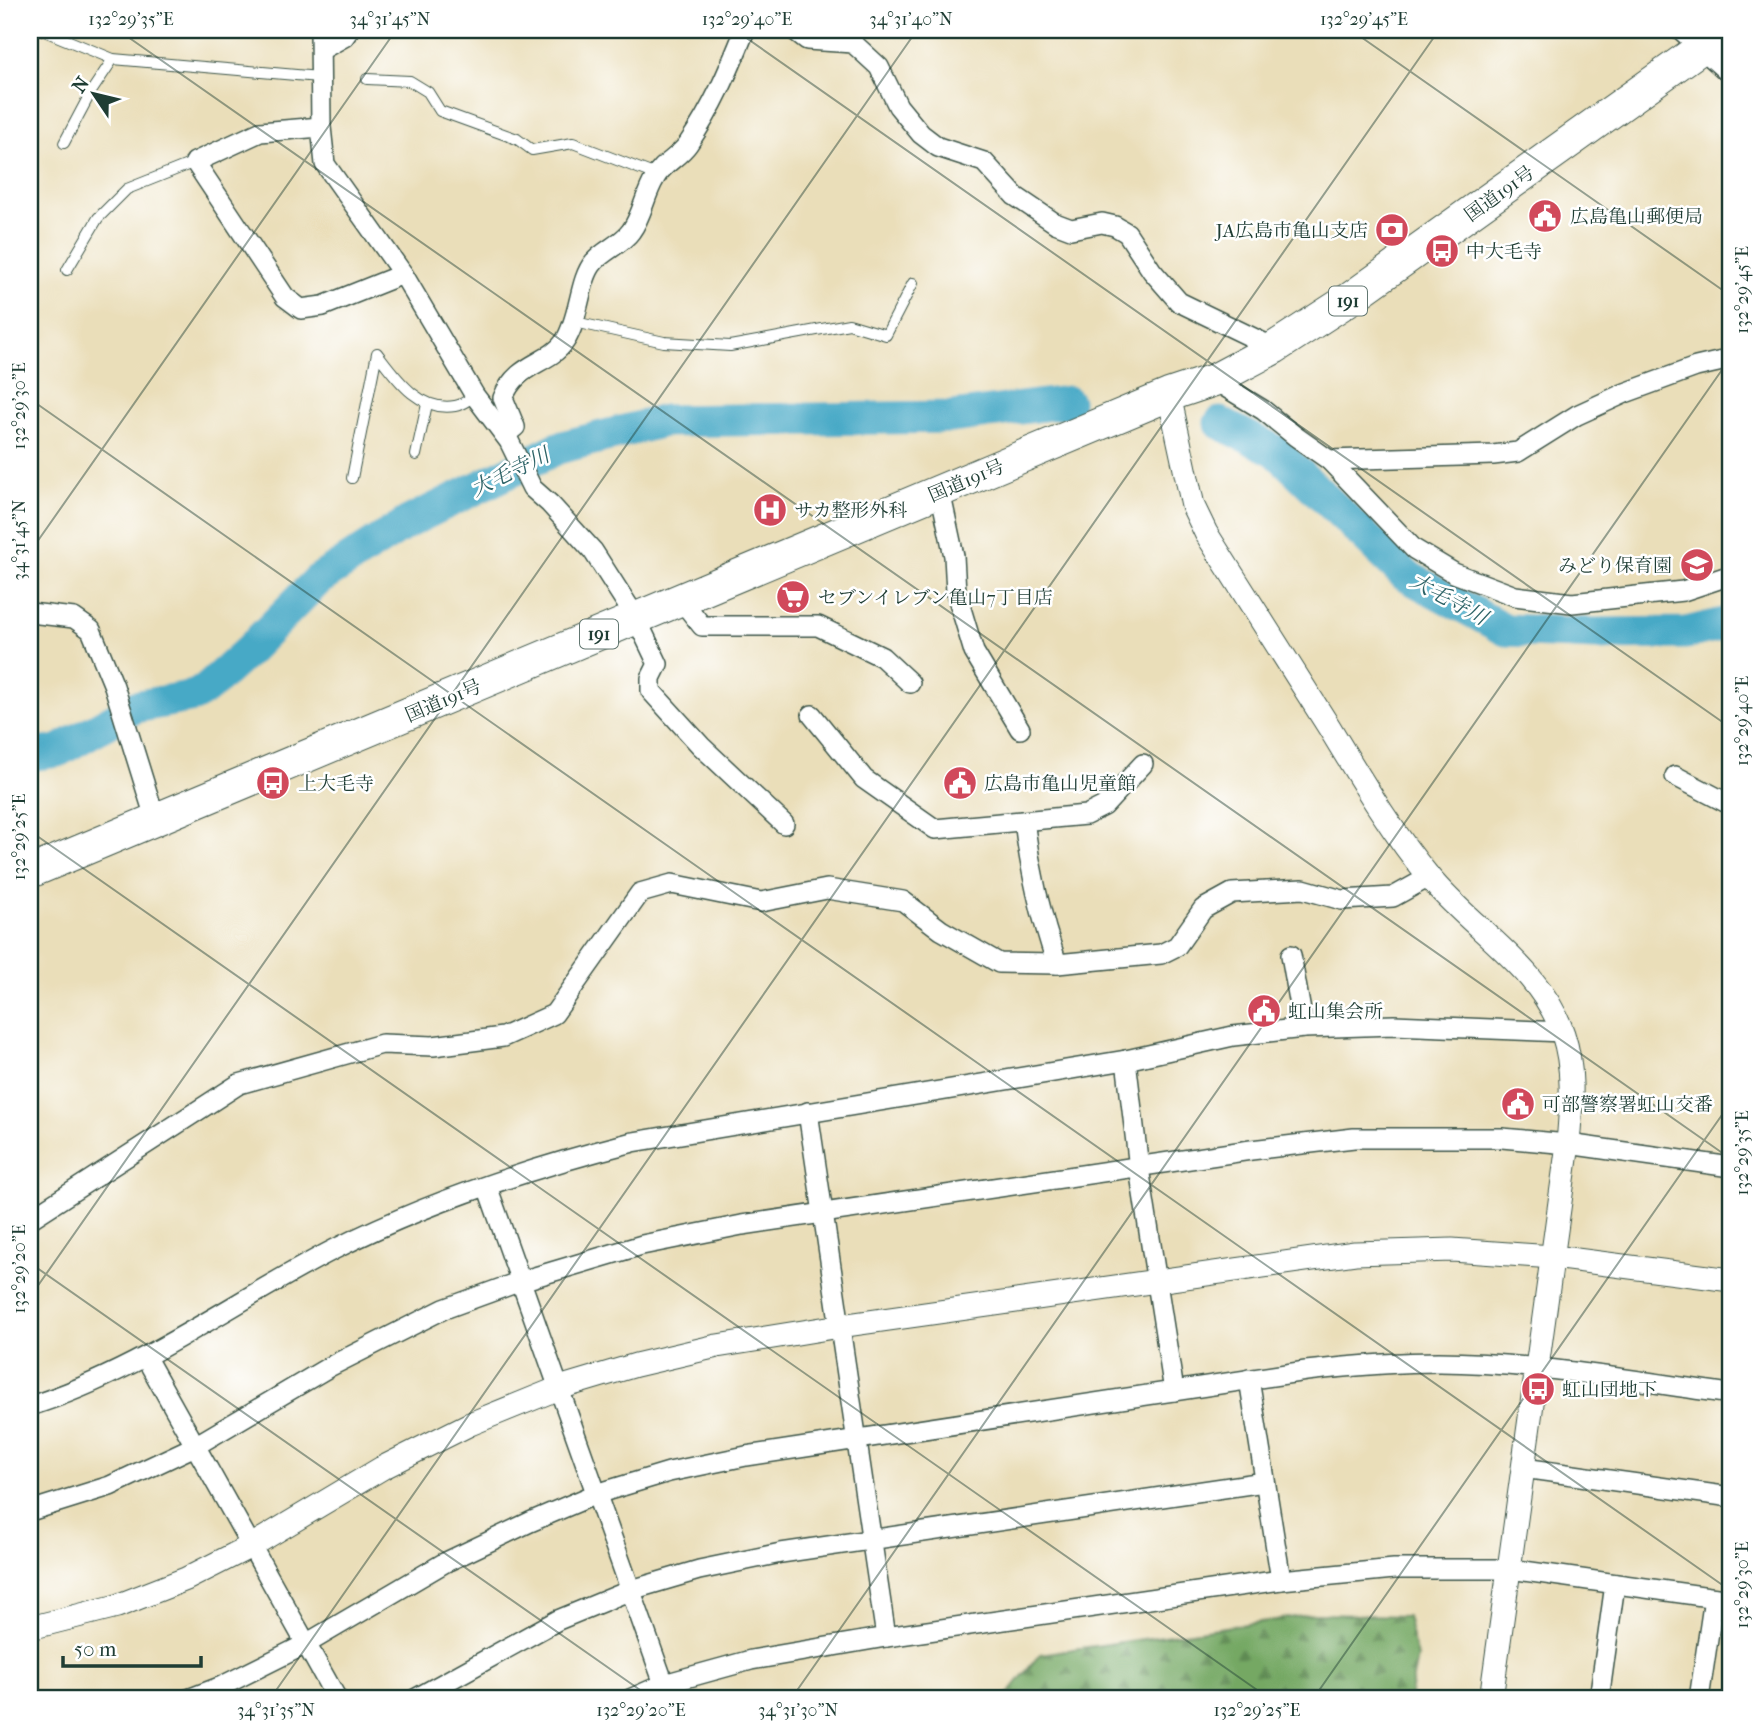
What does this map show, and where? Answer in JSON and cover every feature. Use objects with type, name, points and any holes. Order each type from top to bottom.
[{"type":"highway","name":"国道191号","points":[[30,872],[1169,395],[1214,380],[1274,348],[1348,300],[1703,36]]},
{"type":"street","points":[[320,30],[319,76],[325,164],[403,274],[475,397],[507,438],[533,488],[593,551],[636,618],[658,664],[651,678],[652,691],[701,746],[784,824]]},
{"type":"street","points":[[321,50],[344,37],[349,30]]},
{"type":"street","points":[[507,438],[515,426],[503,398],[507,388],[525,368],[552,354],[563,344],[575,322],[588,271],[594,262],[630,232],[656,175],[686,147],[716,101],[746,30]]},
{"type":"street","points":[[794,30],[807,40],[853,43],[879,67],[898,106],[921,134],[938,147],[984,162],[1015,196],[1055,223],[1071,229],[1102,223],[1127,233],[1152,271],[1179,302],[1274,348]]},
{"type":"street","points":[[1703,36],[1731,75]]},
{"type":"street","points":[[321,127],[260,132],[195,162],[285,297],[301,309],[323,306],[403,274]]},
{"type":"street","points":[[1329,460],[1518,452],[1577,415],[1625,393],[1696,368],[1731,359]]},
{"type":"street","points":[[1214,380],[1263,410],[1329,460],[1414,549],[1454,573],[1514,596],[1572,603],[1683,591],[1731,575]]},
{"type":"street","points":[[1169,395],[1194,506],[1206,533],[1389,824],[1454,905],[1518,965],[1542,993],[1563,1032],[1571,1071],[1568,1144],[1491,1699]]},
{"type":"street","points":[[940,491],[954,556],[956,592],[974,652],[1020,729]]},
{"type":"street","points":[[682,601],[702,626],[818,626],[881,657],[910,682]]},
{"type":"street","points":[[30,613],[74,618],[91,630],[114,686],[155,818]]},
{"type":"street","points":[[812,715],[864,779],[935,829],[1086,815],[1104,806],[1143,764]]},
{"type":"street","points":[[1675,776],[1731,806]]},
{"type":"street","points":[[1024,821],[1036,894],[1057,964]]},
{"type":"street","points":[[30,1219],[239,1084],[382,1044],[433,1046],[503,1037],[554,1013],[640,893],[672,884],[761,902],[827,889],[903,901],[941,930],[999,963],[1057,964],[1161,954],[1177,946],[1203,909],[1232,893],[1303,889],[1342,900],[1393,897],[1429,877]]},
{"type":"street","points":[[1291,955],[1304,1028]]},
{"type":"street","points":[[30,1406],[110,1375],[146,1357],[251,1294],[410,1213],[562,1160],[634,1142],[1126,1060],[1233,1037],[1304,1028],[1394,1025],[1563,1032]]},
{"type":"street","points":[[1126,1060],[1139,1168],[1174,1391]]},
{"type":"street","points":[[808,1112],[886,1637]]},
{"type":"street","points":[[30,1511],[110,1486],[195,1446],[329,1367],[444,1309],[521,1281],[642,1245],[742,1225],[1251,1150],[1354,1138],[1502,1138],[1568,1144],[1731,1167]]},
{"type":"street","points":[[487,1186],[664,1684]]},
{"type":"street","points":[[30,1628],[117,1606],[186,1579],[251,1546],[382,1468],[470,1424],[559,1388],[636,1365],[717,1346],[1355,1253],[1452,1250],[1553,1257],[1731,1280]]},
{"type":"street","points":[[146,1357],[337,1699]]},
{"type":"street","points":[[188,1699],[222,1686],[306,1644],[444,1563],[530,1522],[596,1494],[669,1472],[746,1456],[1250,1379],[1391,1363],[1441,1362],[1536,1368],[1731,1394]]},
{"type":"street","points":[[1250,1379],[1281,1580]]},
{"type":"street","points":[[1523,1468],[1731,1497]]},
{"type":"street","points":[[415,1699],[558,1620],[631,1590],[698,1570],[781,1553],[1264,1482]]},
{"type":"street","points":[[630,1699],[664,1684],[751,1660],[886,1637],[1281,1580],[1394,1569],[1510,1569],[1723,1599],[1699,1699]]},
{"type":"street","points":[[1599,1699],[1615,1584]]},
{"type":"lane","points":[[42,30],[113,59],[319,76]]},
{"type":"lane","points":[[64,143],[91,92],[113,59]]},
{"type":"lane","points":[[368,79],[410,81],[428,92],[440,111],[517,139],[532,150],[573,143],[656,175]]},
{"type":"lane","points":[[67,270],[98,218],[127,190],[195,162]]},
{"type":"lane","points":[[575,322],[664,342],[730,346],[849,324],[886,335],[913,284]]},
{"type":"lane","points":[[352,478],[377,353],[401,385],[427,404],[455,406],[475,397]]},
{"type":"lane","points":[[416,455],[427,404]]},
{"type":"green space","points":[[1316,1614],[1407,1616],[1417,1657],[1409,1699],[1004,1699],[1040,1654]]},
{"type":"waterway","name":"大毛寺川","points":[[30,755],[58,751],[135,707],[194,696],[207,688],[248,651],[318,580],[408,522],[558,448],[664,421],[952,417],[1067,402]]},
{"type":"waterway","name":"大毛寺川","points":[[1220,423],[1276,451],[1405,575],[1506,630],[1595,634],[1686,633],[1731,622]]},
{"type":"place","name":"広島亀山郵便局","points":[[1545,216]]},
{"type":"place","name":"JA広島市亀山支店","points":[[1392,230]]},
{"type":"place","name":"中大毛寺","points":[[1442,251]]},
{"type":"place","name":"サカ整形外科","points":[[770,510]]},
{"type":"place","name":"みどり保育園","points":[[1697,565]]},
{"type":"place","name":"セブンイレブン亀山7丁目店","points":[[793,597]]},
{"type":"place","name":"上大毛寺","points":[[273,783]]},
{"type":"place","name":"広島市亀山児童館","points":[[960,783]]},
{"type":"place","name":"虹山集会所","points":[[1264,1011]]},
{"type":"place","name":"可部警察署虹山交番","points":[[1518,1104]]},
{"type":"place","name":"虹山団地下","points":[[1538,1389]]}]
